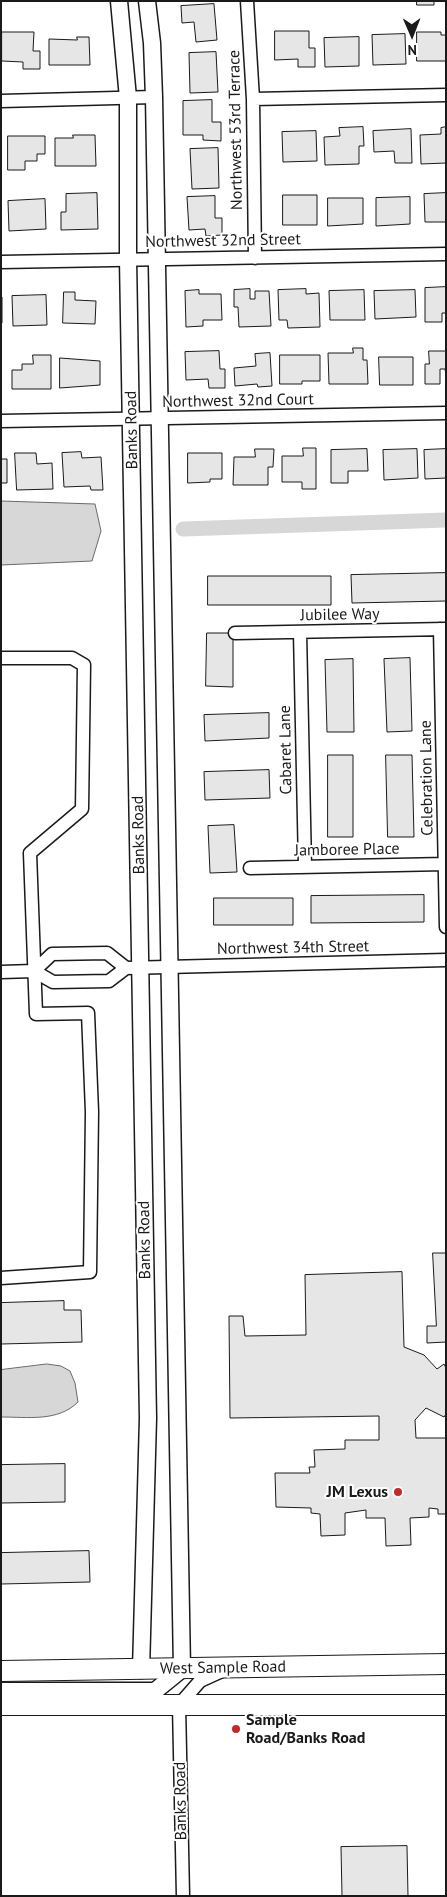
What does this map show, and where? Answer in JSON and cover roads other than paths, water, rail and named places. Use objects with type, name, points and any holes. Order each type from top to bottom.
[{"type":"main road","name":"West Sample Road","points":[[1,1671],[446,1664]]},
{"type":"main road","points":[[1,1705],[446,1705]]},
{"type":"street","name":"Banks Road","points":[[119,1],[128,98],[128,259],[132,419],[133,968],[148,1418],[141,1670]]},
{"type":"street","name":"Banks Road","points":[[147,1],[152,43],[154,97],[182,1668]]},
{"type":"street","name":"Northwest 53rd Terrace","points":[[247,1],[253,99],[255,258]]},
{"type":"street","points":[[253,99],[446,95]]},
{"type":"street","points":[[1,101],[154,97]]},
{"type":"street","name":"Northwest 32nd Street","points":[[1,262],[446,254]]},
{"type":"street","name":"Northwest 32nd Court","points":[[1,421],[446,413]]},
{"type":"street","name":"Jubilee Way","points":[[235,633],[443,629]]},
{"type":"street","name":"Celebration Lane","points":[[443,629],[446,927]]},
{"type":"street","name":"Cabaret Lane","points":[[300,632],[305,867]]},
{"type":"street","points":[[1,658],[72,658],[84,665],[82,810],[30,853],[36,1014],[88,1013],[92,1112],[90,1272],[1,1278]]},
{"type":"street","name":"Jamboree Place","points":[[250,868],[445,864]]},
{"type":"street","points":[[34,971],[52,954],[107,953],[133,968]]},
{"type":"street","name":"Northwest 34th Street","points":[[133,968],[446,960]]},
{"type":"street","points":[[1,972],[34,971],[53,982],[109,981],[133,968]]},
{"type":"street","points":[[179,1706],[200,1681],[231,1667]]},
{"type":"street","points":[[1,1691],[155,1691],[182,1668]]},
{"type":"street","name":"Banks Road","points":[[179,1706],[183,1896]]},
{"type":"waterway","points":[[183,529],[446,520]]},
{"type":"place","name":"JM Lexus","points":[[398,1492]]},
{"type":"place","name":"Sample Road/Banks Road","points":[[236,1729]]}]
